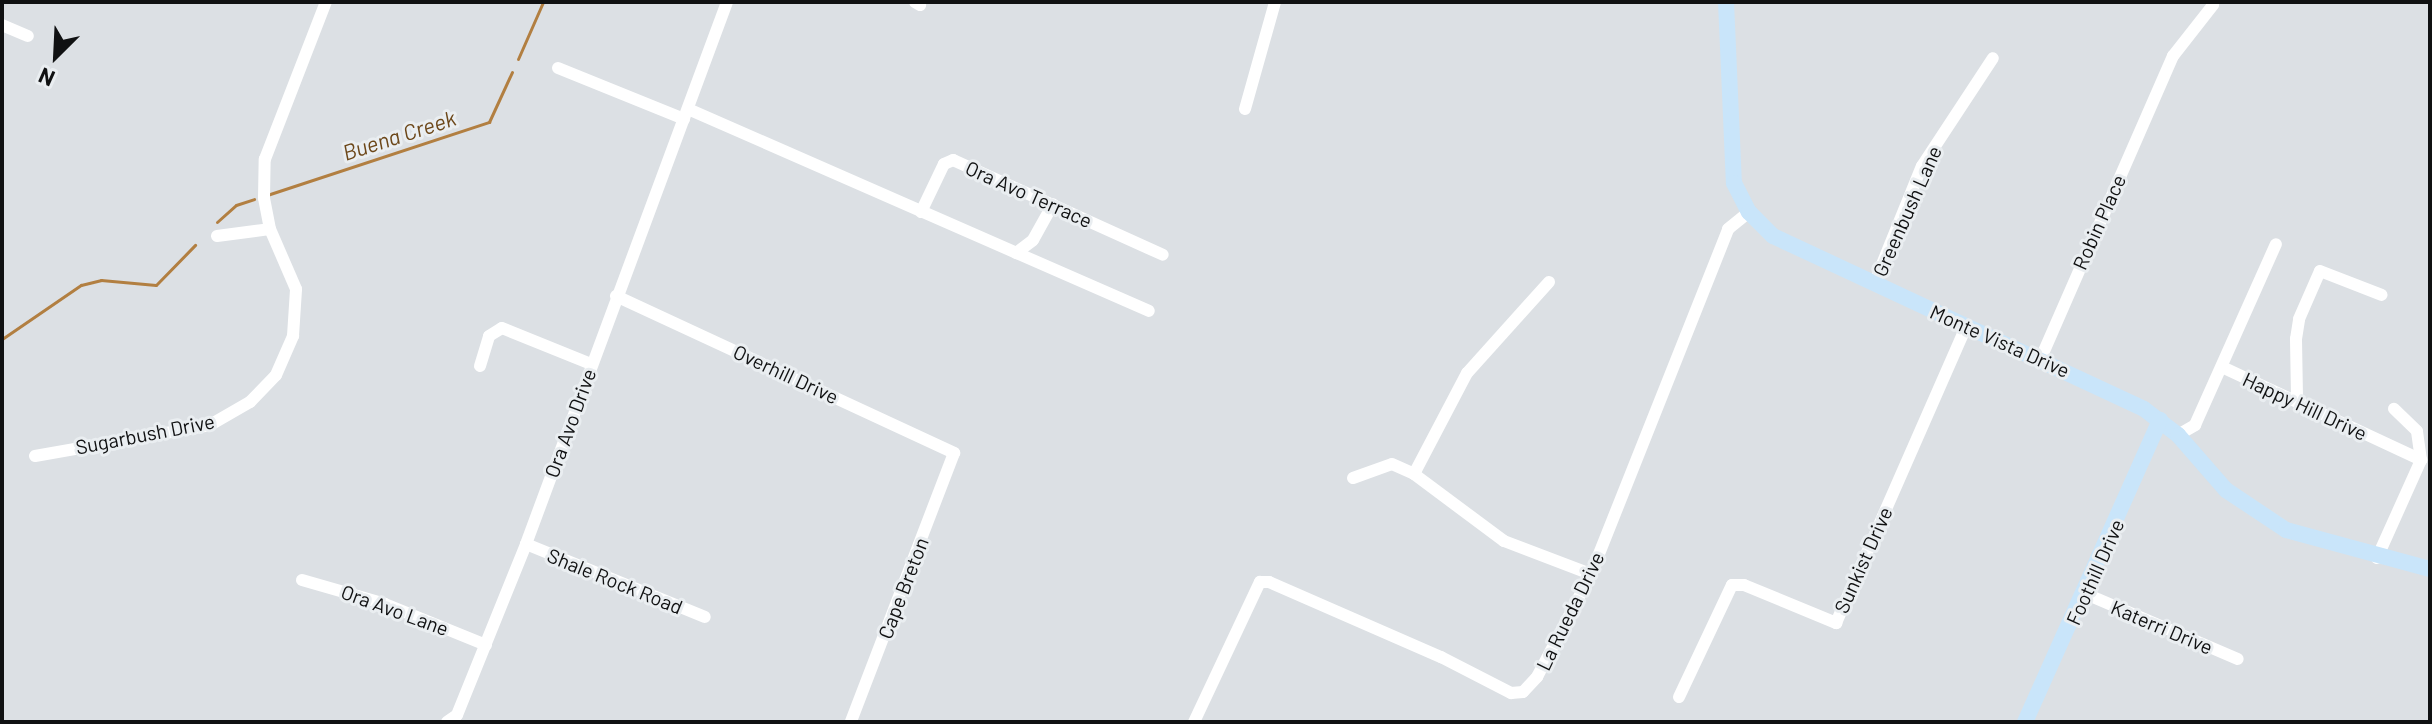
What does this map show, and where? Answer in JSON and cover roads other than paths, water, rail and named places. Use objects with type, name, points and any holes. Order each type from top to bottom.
[{"type":"main road","name":"Monte Vista Drive","points":[[1726,2],[1734,183],[1749,212],[1773,236],[2041,358],[2160,420],[2178,435],[2226,490],[2264,518],[2307,539],[2430,569]]},
{"type":"main road","name":"Foothill Drive","points":[[2029,721],[2160,420]]},
{"type":"street","name":"Sugarbush Drive","points":[[35,456],[210,425],[259,394],[282,363],[296,312],[294,281],[270,229],[264,198],[265,159],[326,2]]},
{"type":"street","name":"Ora Avo Drive","points":[[446,721],[457,715],[526,544],[727,2]]},
{"type":"street","points":[[1245,109],[1275,2]]},
{"type":"street","name":"Robin Place","points":[[2041,358],[2158,86],[2193,26],[2213,5]]},
{"type":"street","points":[[2,25],[28,36]]},
{"type":"street","name":"Greenbush Lane","points":[[1874,284],[1922,166],[1993,58]]},
{"type":"street","points":[[558,68],[686,114],[1149,311]]},
{"type":"street","name":"Ora Avo Terrace","points":[[921,212],[944,164],[953,160],[1163,255]]},
{"type":"street","points":[[1016,253],[1033,240],[1053,204]]},
{"type":"street","name":"La Rueda Drive","points":[[1194,722],[1260,582],[1269,582],[1517,694],[1537,677],[1591,574],[1728,229],[1749,212]]},
{"type":"street","points":[[217,236],[270,229]]},
{"type":"street","points":[[2222,367],[2276,244]]},
{"type":"street","points":[[2307,409],[2297,397],[2296,339],[2320,271],[2382,295]]},
{"type":"street","points":[[1414,474],[1467,373],[1549,282]]},
{"type":"street","name":"Overhill Drive","points":[[616,296],[954,453]]},
{"type":"street","name":"Sunkist Drive","points":[[1679,697],[1732,585],[1744,585],[1836,623],[1967,325]]},
{"type":"street","points":[[480,366],[489,336],[502,328],[591,364]]},
{"type":"street","name":"Happy Hill Drive","points":[[2178,435],[2195,425],[2222,367],[2421,460]]},
{"type":"street","points":[[2377,558],[2421,460],[2417,431],[2394,409]]},
{"type":"street","name":"Cape Breton","points":[[851,722],[954,453]]},
{"type":"street","points":[[1353,478],[1392,464],[1414,474],[1504,541],[1591,574]]},
{"type":"street","name":"Shale Rock Road","points":[[526,544],[705,617]]},
{"type":"street","name":"Ora Avo Lane","points":[[302,580],[385,604],[486,645]]},
{"type":"street","name":"Katerri Drive","points":[[2086,594],[2238,659]]},
{"type":"waterway","name":"Buena Creek","points":[[518,59],[543,2]]},
{"type":"waterway","name":"Buena Creek","points":[[267,195],[489,122],[512,72]]},
{"type":"waterway","name":"Buena Creek","points":[[217,222],[236,205],[254,199]]},
{"type":"waterway","name":"Buena Creek","points":[[2,339],[81,285],[101,280],[156,285],[195,245]]}]
